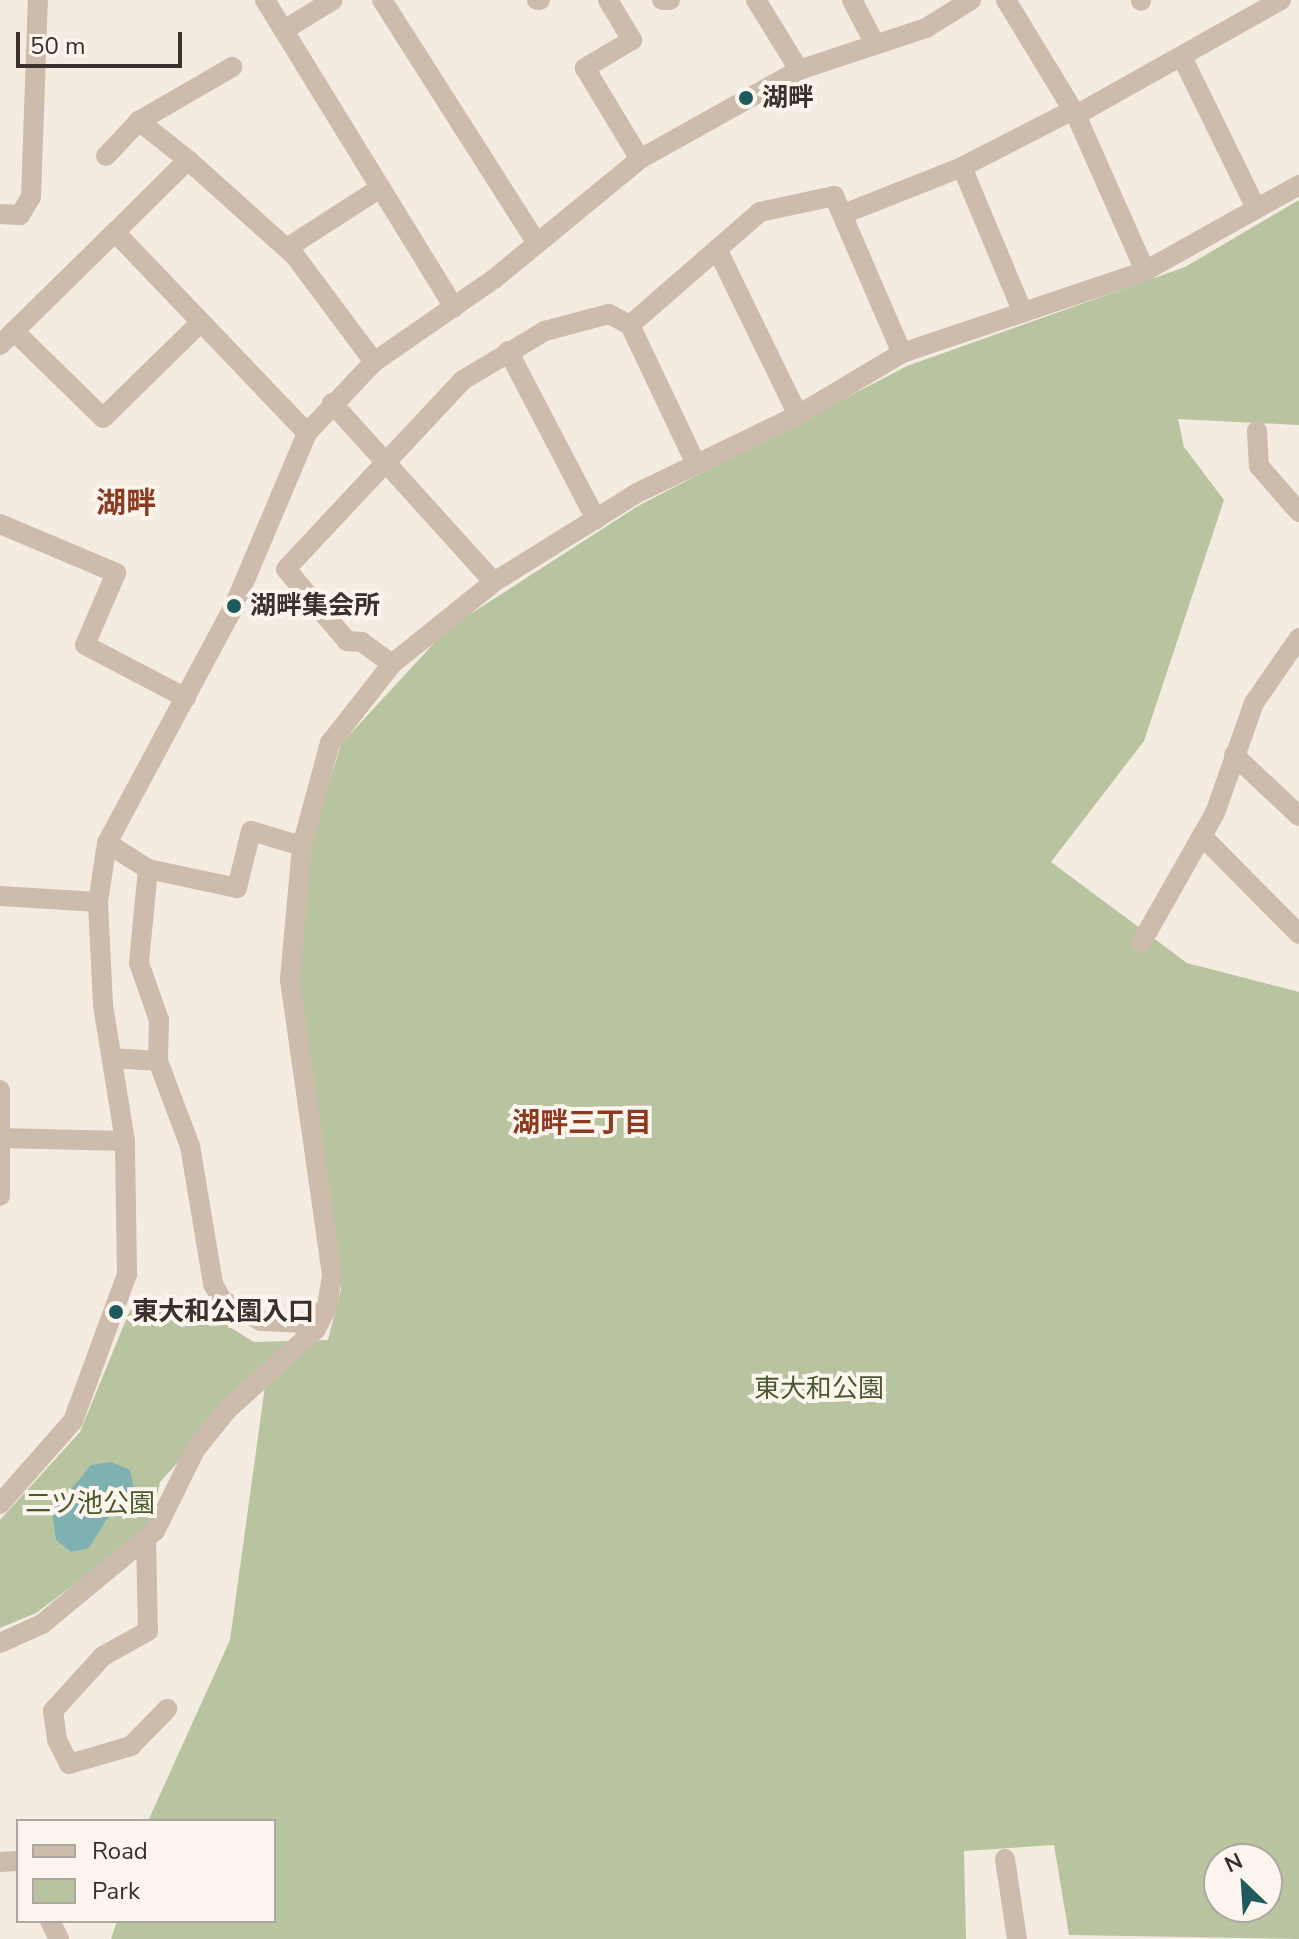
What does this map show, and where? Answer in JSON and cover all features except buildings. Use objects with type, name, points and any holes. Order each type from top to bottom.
[{"type":"street","points":[[0,214],[20,215],[31,197],[38,0]]},
{"type":"street","points":[[265,0],[454,307]]},
{"type":"street","points":[[284,30],[333,0]]},
{"type":"street","points":[[382,0],[536,242]]},
{"type":"street","points":[[608,0],[632,40],[585,68],[640,159]]},
{"type":"street","points":[[662,0],[670,0]]},
{"type":"street","points":[[756,0],[799,70]]},
{"type":"street","points":[[852,0],[874,42]]},
{"type":"street","points":[[0,1504],[73,1421],[123,1296],[125,1141],[112,1058],[98,902],[107,843],[234,606],[307,433],[332,403],[374,362],[454,307],[640,159],[799,70],[874,42],[926,28],[971,0]]},
{"type":"street","points":[[1006,0],[1074,113],[1145,271]]},
{"type":"street","points":[[846,213],[962,167],[1074,113],[1183,59],[1281,0]]},
{"type":"street","points":[[1183,59],[1255,206]]},
{"type":"street","points":[[106,156],[139,121],[232,67]]},
{"type":"street","points":[[139,121],[287,248],[374,362]]},
{"type":"street","points":[[188,160],[7,338],[103,418],[201,322]]},
{"type":"street","points":[[962,167],[1023,313]]},
{"type":"street","points":[[0,1643],[42,1624],[146,1539],[195,1450],[227,1410],[316,1329],[327,1307],[330,1264],[290,979],[302,846],[330,743],[392,664],[494,582],[596,519],[696,464],[798,415],[902,353],[1145,271],[1255,206],[1299,185]]},
{"type":"street","points":[[287,248],[380,188]]},
{"type":"street","points":[[630,325],[760,212],[797,201],[834,196],[846,213],[902,353]]},
{"type":"street","points":[[115,232],[307,433]]},
{"type":"street","points":[[717,249],[798,415]]},
{"type":"street","points":[[392,664],[362,642],[347,641],[286,569],[454,388],[508,351],[587,314],[630,325]]},
{"type":"street","points":[[630,325],[696,464]]},
{"type":"street","points":[[508,351],[596,519]]},
{"type":"street","points":[[332,403],[494,582]]},
{"type":"street","points":[[1257,431],[1259,466],[1299,512]]},
{"type":"street","points":[[0,524],[116,573],[85,645],[186,698]]},
{"type":"street","points":[[1141,943],[1202,836],[1254,703],[1299,638]]},
{"type":"street","points":[[1234,755],[1299,816]]},
{"type":"street","points":[[107,843],[148,869],[237,888],[251,831],[302,846]]},
{"type":"street","points":[[1202,836],[1299,934]]},
{"type":"street","points":[[148,869],[139,963],[159,1020],[158,1061],[190,1146],[222,1300],[261,1321],[282,1323],[305,1323],[327,1307]]},
{"type":"street","points":[[0,896],[98,902]]},
{"type":"street","points":[[112,1058],[158,1061]]},
{"type":"street","points":[[0,1090],[0,1196]]},
{"type":"street","points":[[1,1138],[125,1141]]},
{"type":"street","points":[[146,1539],[148,1631],[103,1656],[53,1711],[57,1740],[69,1764],[131,1746],[167,1709]]},
{"type":"street","points":[[1005,1859],[1017,1939]]},
{"type":"green space","name":"東大和公園","points":[[1299,200],[1299,425],[1178,419],[1184,447],[1224,500],[1144,741],[1051,862],[1187,963],[1299,992],[1299,1939],[1069,1935],[1054,1845],[964,1851],[966,1939],[111,1939],[116,1923],[276,1923],[276,1819],[149,1819],[230,1640],[268,1364],[160,1482],[150,1528],[36,1613],[0,1628],[0,1520],[80,1432],[130,1310],[197,1307],[254,1342],[328,1340],[341,1289],[299,984],[312,841],[341,744],[447,629],[638,506],[907,366],[1185,267]]},
{"type":"water","points":[[111,1462],[130,1470],[136,1498],[106,1520],[89,1548],[71,1552],[56,1540],[52,1513],[91,1465]]},
{"type":"place","name":"湖畔","points":[[746,98]]},
{"type":"place","name":"湖畔集会所","points":[[234,606]]},
{"type":"place","name":"東大和公園入口","points":[[116,1312]]},
{"type":"district","name":"湖畔","points":[[126,504]]},
{"type":"district","name":"湖畔三丁目","points":[[582,1123]]},
{"type":"park label","name":"二ツ池公園","points":[[90,1504]]}]
